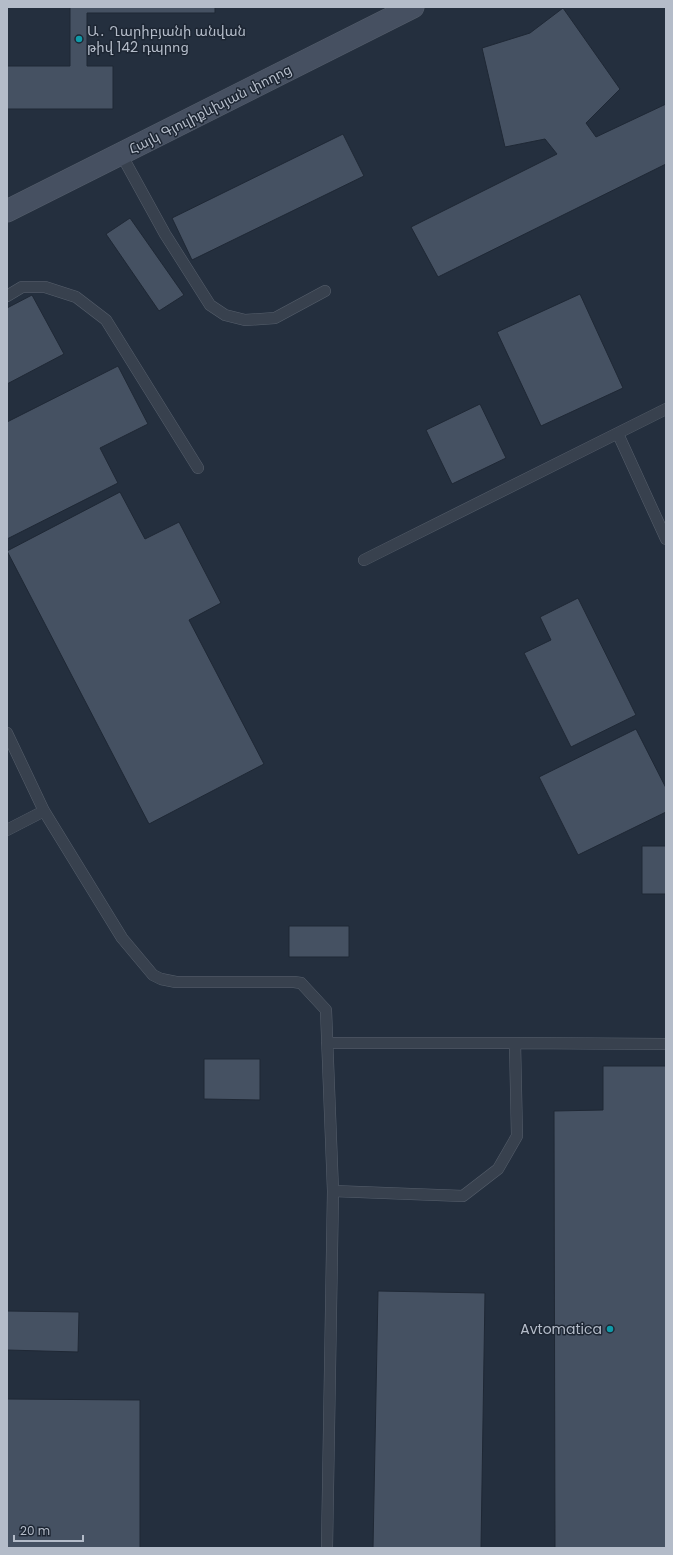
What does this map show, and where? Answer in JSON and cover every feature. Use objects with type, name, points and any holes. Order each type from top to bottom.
[{"type":"street","name":"Հայկ Գյուլիքևխյան փողոց","points":[[7,212],[414,7]]},
{"type":"lane","points":[[121,154],[165,234],[210,305],[225,315],[245,320],[275,318],[325,291]]},
{"type":"lane","points":[[7,296],[22,288],[45,287],[76,297],[106,320],[198,468]]},
{"type":"lane","points":[[364,560],[666,409]]},
{"type":"lane","points":[[618,434],[666,538]]},
{"type":"lane","points":[[7,733],[44,811],[122,938],[153,975],[160,979],[176,982],[301,984],[326,1010],[333,1191],[327,1548]]},
{"type":"lane","points":[[7,830],[44,811]]},
{"type":"lane","points":[[327,1043],[666,1044]]},
{"type":"lane","points":[[333,1191],[463,1196],[498,1169],[517,1136],[515,1043]]},
{"type":"building","name":"Ա․ Ղարիբյանի անվան թիվ 142 դպրոց","points":[[70,7],[215,7],[215,13],[87,13],[87,66],[113,66],[113,109],[7,109],[7,66],[70,66]]},
{"type":"building","points":[[563,8],[620,89],[586,123],[596,137],[666,104],[666,164],[438,277],[411,227],[557,154],[545,139],[505,147],[482,48],[530,33]]},
{"type":"building","points":[[343,134],[364,176],[192,260],[172,218]]},
{"type":"building","points":[[130,218],[184,295],[159,311],[106,234]]},
{"type":"building","points":[[580,294],[623,388],[541,426],[497,332]]},
{"type":"building","points":[[32,295],[64,354],[7,384],[7,308]]},
{"type":"building","points":[[118,366],[148,424],[100,448],[118,483],[7,539],[7,422]]},
{"type":"building","points":[[480,404],[506,458],[452,484],[426,430]]},
{"type":"building","points":[[120,492],[145,539],[179,522],[221,603],[189,620],[264,764],[149,824],[7,551]]},
{"type":"building","points":[[578,598],[636,715],[571,747],[524,653],[551,640],[540,617]]},
{"type":"building","points":[[636,729],[666,788],[666,812],[578,855],[539,777]]},
{"type":"building","points":[[642,846],[666,846],[666,894],[642,894]]},
{"type":"building","points":[[289,926],[349,926],[349,957],[289,957]]},
{"type":"building","points":[[204,1059],[260,1059],[260,1100],[204,1099]]},
{"type":"building","name":"Avtomatica","points":[[603,1066],[666,1066],[666,1548],[555,1548],[554,1111],[603,1110]]},
{"type":"building","points":[[378,1291],[485,1293],[481,1548],[373,1548]]},
{"type":"building","points":[[7,1311],[79,1312],[78,1352],[7,1350]]},
{"type":"building","points":[[7,1399],[140,1400],[140,1548],[7,1548]]},
{"type":"place","name":"Ա․ Ղարիբյանի անվան թիվ 142 դպրոց","points":[[79,39]]},
{"type":"place","name":"Avtomatica","points":[[610,1329]]}]
